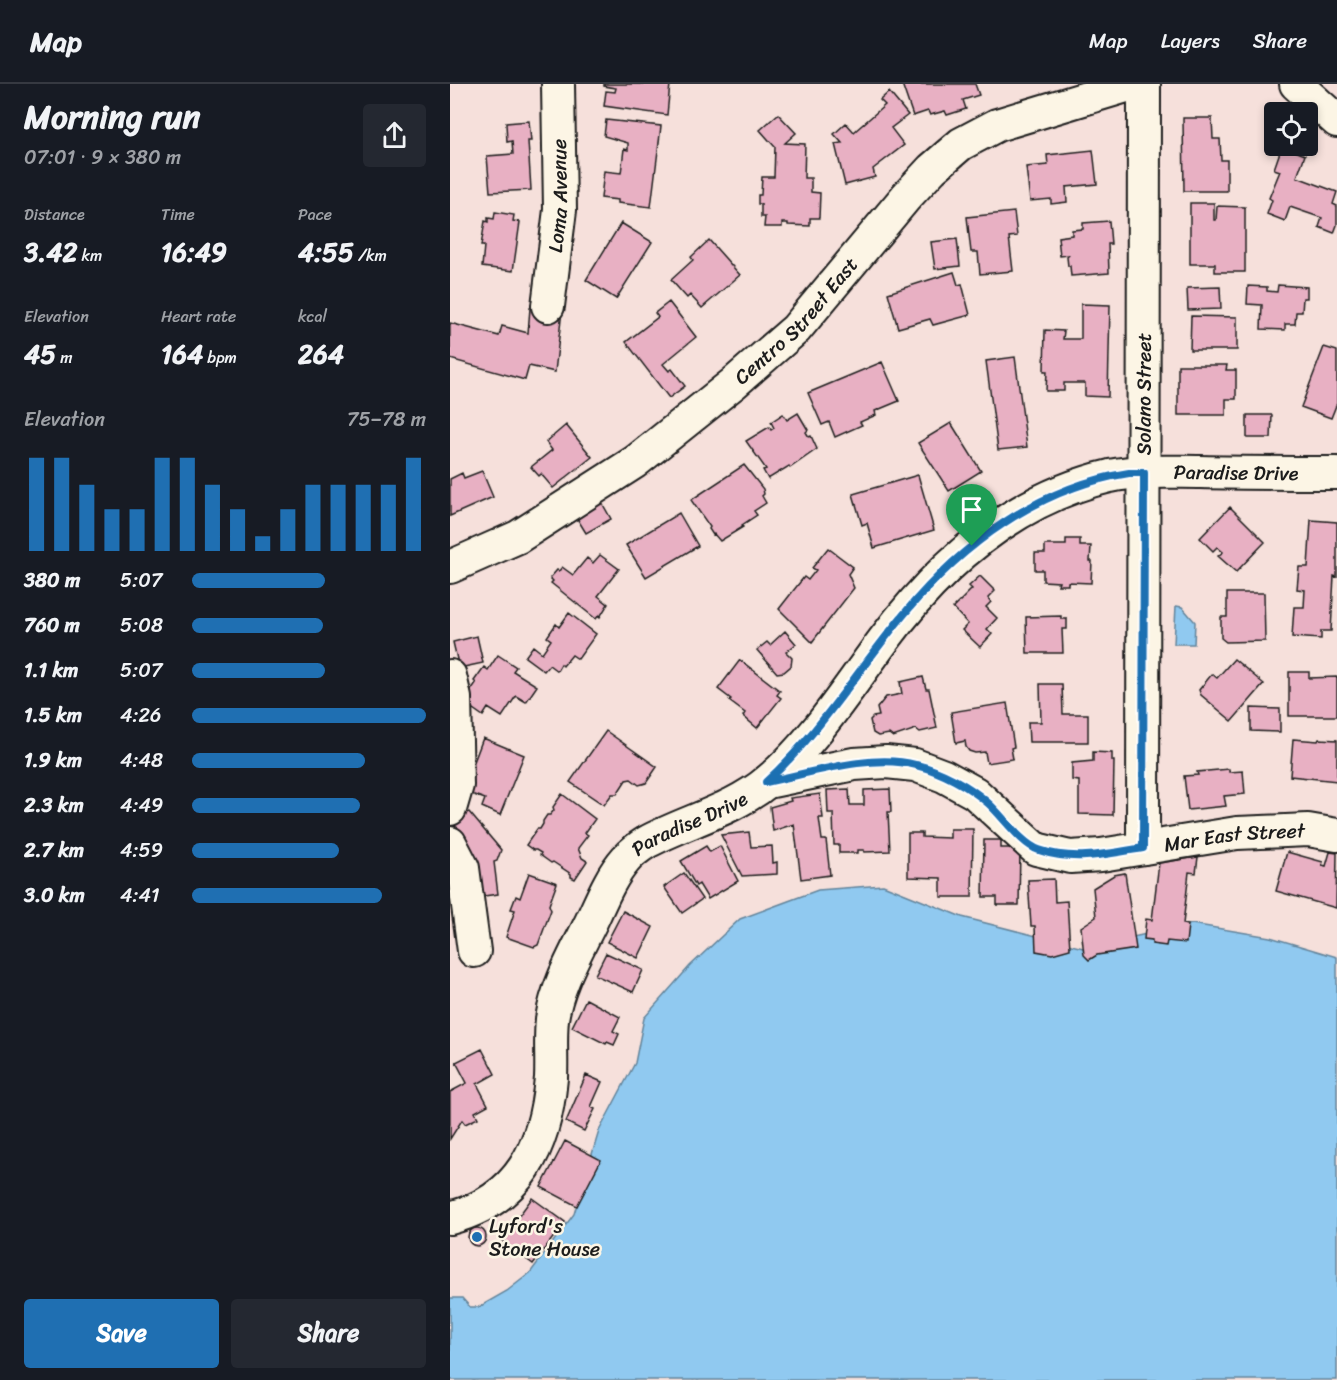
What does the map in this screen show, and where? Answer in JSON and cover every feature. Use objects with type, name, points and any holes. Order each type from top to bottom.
[{"type":"street","name":"Loma Avenue","points":[[548,306],[560,210],[558,84]]},
{"type":"street","name":"Centro Street East","points":[[450,567],[518,537],[635,462],[734,384],[796,329],[906,197],[932,169],[961,144],[997,125],[1133,84]]},
{"type":"street","name":"Solano Street","points":[[1143,848],[1144,84]]},
{"type":"street","points":[[1296,84],[1337,121]]},
{"type":"street","name":"Paradise Drive","points":[[450,1218],[473,1211],[496,1200],[514,1182],[530,1157],[549,1095],[552,1019],[558,996],[573,959],[620,867],[636,849],[647,842],[742,798],[766,782],[787,763],[817,728],[916,599],[972,546],[1004,522],[1039,502],[1095,480],[1112,476],[1144,473],[1337,474]]},
{"type":"street","points":[[450,676],[455,698],[457,784],[450,809]]},
{"type":"street","name":"Mar East Street","points":[[766,782],[854,764],[886,762],[915,765],[944,776],[975,793],[1036,849],[1070,857],[1101,855],[1237,833],[1308,830],[1337,835]]},
{"type":"street","points":[[450,843],[463,868],[474,951]]},
{"type":"water","points":[[1176,606],[1182,607],[1195,622],[1194,644],[1174,644]]},
{"type":"water","points":[[883,885],[962,917],[1083,948],[1192,924],[1270,937],[1337,957],[1337,1380],[450,1380],[450,1298],[462,1298],[470,1307],[479,1307],[507,1291],[530,1273],[574,1214],[599,1131],[635,1063],[644,1018],[690,966],[740,919],[818,890]]},
{"type":"building","points":[[604,84],[670,84],[667,115],[604,106],[606,91],[615,92],[616,88],[604,86]]},
{"type":"building","points":[[902,84],[975,84],[979,95],[963,100],[966,109],[947,115],[945,111],[930,115],[928,111],[913,116]]},
{"type":"building","points":[[889,92],[908,115],[891,128],[904,145],[873,169],[875,177],[845,185],[835,144],[842,143],[834,134],[846,123],[854,132],[885,105],[880,100]]},
{"type":"building","points":[[778,114],[796,133],[785,143],[805,144],[804,178],[811,178],[811,192],[820,193],[819,218],[810,218],[810,226],[782,223],[782,227],[764,227],[765,217],[761,217],[758,195],[761,195],[762,177],[774,177],[775,147],[760,130]]},
{"type":"building","points":[[1183,118],[1212,118],[1213,139],[1220,139],[1221,160],[1227,160],[1227,191],[1184,191]]},
{"type":"building","points":[[606,120],[661,126],[651,207],[618,203],[618,200],[601,198],[604,171],[621,173],[624,149],[628,150],[628,143],[604,136]]},
{"type":"building","points":[[529,121],[531,190],[490,192],[487,156],[513,154],[512,141],[507,142],[506,123]]},
{"type":"building","points":[[1093,150],[1097,184],[1066,187],[1067,202],[1051,204],[1051,199],[1030,201],[1026,167],[1048,165],[1047,155]]},
{"type":"building","points":[[1279,156],[1305,156],[1297,177],[1337,192],[1333,204],[1337,206],[1337,225],[1334,233],[1319,227],[1322,218],[1290,207],[1285,221],[1267,214],[1272,200],[1269,198],[1280,171],[1274,169]]},
{"type":"building","points":[[1190,203],[1214,203],[1214,220],[1216,220],[1217,206],[1245,207],[1245,272],[1215,272],[1215,264],[1190,264]]},
{"type":"building","points":[[495,212],[514,215],[513,221],[520,222],[513,271],[482,267],[484,246],[481,246],[485,221],[488,222],[488,218],[494,219]]},
{"type":"building","points":[[1014,212],[1017,236],[1009,237],[1013,271],[980,274],[978,252],[971,252],[967,217]]},
{"type":"building","points":[[1109,221],[1111,244],[1108,244],[1109,273],[1071,276],[1067,257],[1069,255],[1060,256],[1058,237],[1072,235],[1072,230],[1083,229],[1083,223]]},
{"type":"building","points":[[621,223],[652,242],[616,299],[586,280]]},
{"type":"building","points":[[957,239],[960,266],[935,269],[931,242]]},
{"type":"building","points":[[709,240],[740,275],[702,308],[690,295],[687,298],[671,280],[693,260],[691,257]]},
{"type":"building","points":[[954,272],[958,285],[962,284],[970,315],[933,325],[930,319],[898,328],[888,293]]},
{"type":"building","points":[[1278,285],[1307,287],[1307,298],[1303,298],[1302,312],[1296,312],[1295,324],[1285,324],[1285,330],[1261,329],[1262,305],[1247,304],[1248,286],[1267,287],[1267,291],[1277,292]]},
{"type":"building","points":[[1220,287],[1221,309],[1188,310],[1187,288]]},
{"type":"building","points":[[669,302],[696,337],[663,364],[669,371],[672,369],[685,386],[669,398],[626,342],[658,317],[655,313]]},
{"type":"building","points":[[1081,304],[1110,305],[1108,397],[1085,396],[1085,383],[1064,383],[1064,391],[1046,391],[1045,330],[1064,331],[1063,339],[1081,339]]},
{"type":"building","points":[[530,308],[562,311],[555,372],[529,366],[525,380],[450,359],[450,323],[499,336],[502,326],[528,333]]},
{"type":"building","points":[[1191,316],[1237,317],[1237,350],[1190,350]]},
{"type":"building","points":[[1324,347],[1337,351],[1337,403],[1331,418],[1301,407]]},
{"type":"building","points":[[1015,357],[1027,447],[998,450],[986,361]]},
{"type":"building","points":[[882,362],[899,401],[875,411],[876,415],[860,422],[862,425],[835,437],[829,422],[822,425],[808,393]]},
{"type":"building","points":[[1178,365],[1227,365],[1226,370],[1236,370],[1236,399],[1226,399],[1226,415],[1178,415]]},
{"type":"building","points":[[798,413],[817,449],[790,468],[789,466],[768,479],[763,470],[766,469],[746,441],[769,427],[771,430],[774,428],[771,422],[783,414],[787,420]]},
{"type":"building","points":[[1247,415],[1272,415],[1271,438],[1247,438]]},
{"type":"building","points":[[951,423],[981,471],[949,491],[918,443]]},
{"type":"building","points":[[566,425],[592,457],[553,488],[541,474],[539,476],[531,467],[552,450],[546,442]]},
{"type":"building","points":[[744,465],[763,489],[762,496],[766,503],[754,511],[757,515],[742,525],[743,527],[720,541],[713,535],[691,500]]},
{"type":"building","points":[[482,471],[493,497],[450,516],[450,479],[462,473],[464,478]]},
{"type":"building","points":[[918,475],[934,530],[874,548],[867,523],[862,525],[853,494]]},
{"type":"building","points":[[601,501],[611,519],[586,533],[575,515]]},
{"type":"building","points":[[1230,507],[1265,542],[1236,572],[1218,556],[1223,552],[1217,547],[1213,551],[1200,538]]},
{"type":"building","points":[[679,513],[698,546],[646,577],[626,545]]},
{"type":"building","points":[[1311,520],[1337,522],[1337,577],[1334,576],[1331,631],[1321,631],[1321,639],[1292,637],[1294,607],[1304,607],[1305,590],[1297,589],[1299,567],[1308,567]]},
{"type":"building","points":[[1066,539],[1080,539],[1080,546],[1091,546],[1091,583],[1068,582],[1068,585],[1058,585],[1059,582],[1043,581],[1043,570],[1035,570],[1035,553],[1045,553],[1045,545],[1066,545]]},
{"type":"building","points":[[828,548],[853,567],[848,574],[854,588],[812,642],[779,609],[804,577],[808,580],[816,570],[812,568]]},
{"type":"building","points":[[600,555],[619,569],[598,596],[608,604],[600,617],[599,615],[596,619],[551,583],[553,581],[550,578],[562,567],[573,575],[587,558],[593,563]]},
{"type":"building","points":[[980,576],[995,591],[988,598],[991,602],[986,607],[997,618],[987,629],[992,634],[980,647],[962,630],[968,624],[953,608],[972,589],[969,586]]},
{"type":"building","points":[[1227,593],[1264,593],[1265,641],[1226,642],[1221,638],[1221,617],[1227,617]]},
{"type":"building","points":[[569,613],[596,634],[578,659],[572,655],[563,666],[561,664],[557,671],[549,665],[544,671],[525,657],[533,646],[542,653],[551,640],[547,637],[556,624],[559,627]]},
{"type":"building","points":[[1061,616],[1061,619],[1067,619],[1067,629],[1062,629],[1063,653],[1027,653],[1026,617]]},
{"type":"building","points":[[785,631],[796,644],[786,652],[792,658],[791,666],[784,672],[777,673],[757,650],[767,642],[770,645]]},
{"type":"building","points":[[477,636],[483,663],[459,668],[453,642]]},
{"type":"building","points":[[498,655],[516,667],[513,671],[537,686],[526,702],[516,696],[502,717],[488,708],[483,716],[463,702],[484,667],[488,670]]},
{"type":"building","points":[[1234,659],[1264,684],[1232,721],[1201,695],[1199,690],[1212,674],[1217,678]]},
{"type":"building","points":[[740,660],[780,691],[777,695],[781,698],[757,728],[743,716],[745,713],[729,701],[731,699],[718,689]]},
{"type":"building","points":[[1289,672],[1309,672],[1309,678],[1337,677],[1337,716],[1289,716]]},
{"type":"building","points":[[923,677],[926,689],[929,689],[937,728],[920,732],[916,729],[893,737],[889,734],[878,736],[873,733],[870,720],[879,716],[877,708],[886,697],[902,694],[900,682]]},
{"type":"building","points":[[1040,684],[1062,684],[1063,714],[1088,714],[1088,742],[1029,742],[1028,722],[1041,722]]},
{"type":"building","points":[[1007,703],[1014,747],[1011,748],[1013,759],[987,763],[985,752],[969,751],[965,741],[956,743],[951,712]]},
{"type":"building","points":[[1251,708],[1280,709],[1280,732],[1251,731]]},
{"type":"building","points":[[606,731],[657,767],[646,783],[639,785],[631,779],[626,780],[617,794],[612,794],[604,805],[570,782]]},
{"type":"building","points":[[483,738],[524,755],[500,815],[482,807],[485,799],[463,791]]},
{"type":"building","points":[[1293,739],[1337,740],[1337,781],[1290,776]]},
{"type":"building","points":[[1093,752],[1112,753],[1112,761],[1114,761],[1113,815],[1079,814],[1079,781],[1072,780],[1072,763],[1093,761]]},
{"type":"building","points":[[1229,769],[1229,772],[1243,771],[1245,794],[1224,796],[1226,806],[1188,810],[1184,776],[1198,775],[1197,772]]},
{"type":"building","points":[[849,789],[850,805],[864,805],[864,790],[890,789],[891,812],[888,812],[890,851],[864,852],[864,850],[858,850],[858,853],[839,853],[839,845],[834,845],[833,813],[828,813],[827,790]]},
{"type":"building","points":[[562,794],[595,819],[585,833],[588,835],[578,848],[582,858],[587,861],[575,879],[571,877],[571,874],[540,855],[541,853],[526,845],[537,829],[540,829],[547,815],[554,810],[553,807]]},
{"type":"building","points":[[820,794],[823,818],[819,818],[822,840],[826,840],[830,875],[801,879],[794,824],[773,831],[770,807],[791,801],[790,798]]},
{"type":"building","points":[[469,812],[501,850],[497,861],[494,862],[498,894],[477,897],[450,830],[455,815]]},
{"type":"building","points":[[950,829],[973,829],[972,897],[941,897],[941,878],[908,877],[908,833],[922,833],[922,837],[950,838]]},
{"type":"building","points":[[749,832],[751,847],[772,846],[773,863],[777,862],[777,874],[742,876],[721,835]]},
{"type":"building","points":[[984,840],[1001,840],[1001,848],[1020,848],[1019,905],[997,905],[997,897],[983,897]]},
{"type":"building","points":[[706,846],[710,852],[720,846],[738,881],[708,899],[699,884],[696,886],[681,861]]},
{"type":"building","points":[[1287,852],[1323,862],[1322,865],[1326,866],[1330,852],[1337,853],[1336,908],[1276,891]]},
{"type":"building","points":[[1198,857],[1196,873],[1189,872],[1183,924],[1188,925],[1186,943],[1167,941],[1166,946],[1152,944],[1152,940],[1144,939],[1146,919],[1152,920],[1159,863]]},
{"type":"building","points":[[529,873],[557,883],[549,905],[551,910],[538,945],[534,947],[506,937],[515,910],[511,909],[516,896],[520,898]]},
{"type":"building","points":[[684,873],[702,899],[682,913],[664,887]]},
{"type":"building","points":[[1125,873],[1136,949],[1097,955],[1089,960],[1084,955],[1081,927],[1096,917],[1093,888],[1114,875]]},
{"type":"building","points":[[1054,879],[1055,902],[1067,901],[1070,949],[1052,954],[1036,951],[1035,926],[1031,926],[1028,880]]},
{"type":"building","points":[[623,911],[653,927],[638,958],[607,942]]},
{"type":"building","points":[[606,953],[643,970],[633,992],[595,975]]},
{"type":"building","points":[[586,999],[620,1017],[613,1031],[619,1034],[614,1045],[607,1042],[606,1044],[572,1027]]},
{"type":"building","points":[[482,1049],[495,1074],[477,1084],[488,1105],[475,1112],[478,1118],[465,1124],[462,1120],[450,1139],[450,1092],[467,1083],[456,1062]]},
{"type":"building","points":[[586,1075],[602,1082],[591,1107],[595,1109],[584,1131],[566,1122]]},
{"type":"building","points":[[565,1141],[601,1160],[577,1206],[541,1187]]},
{"type":"building","points":[[532,1198],[565,1222],[533,1264],[501,1240]]},
{"type":"building","name":"Lyford's Stone House","points":[[477,1228],[483,1231],[486,1237],[483,1243],[477,1246],[471,1243],[468,1237],[471,1231]]},
{"type":"place","name":"Lyford's Stone House","points":[[477,1237]]},
{"type":"route","points":[[1129,473],[1144,473],[1143,848],[1101,855],[1070,857],[1036,849],[1008,825],[990,804],[960,783],[929,769],[901,762],[854,764],[766,782],[787,763],[817,728],[916,599],[972,546],[1004,522],[1039,502],[1095,480],[1129,473]]}]
